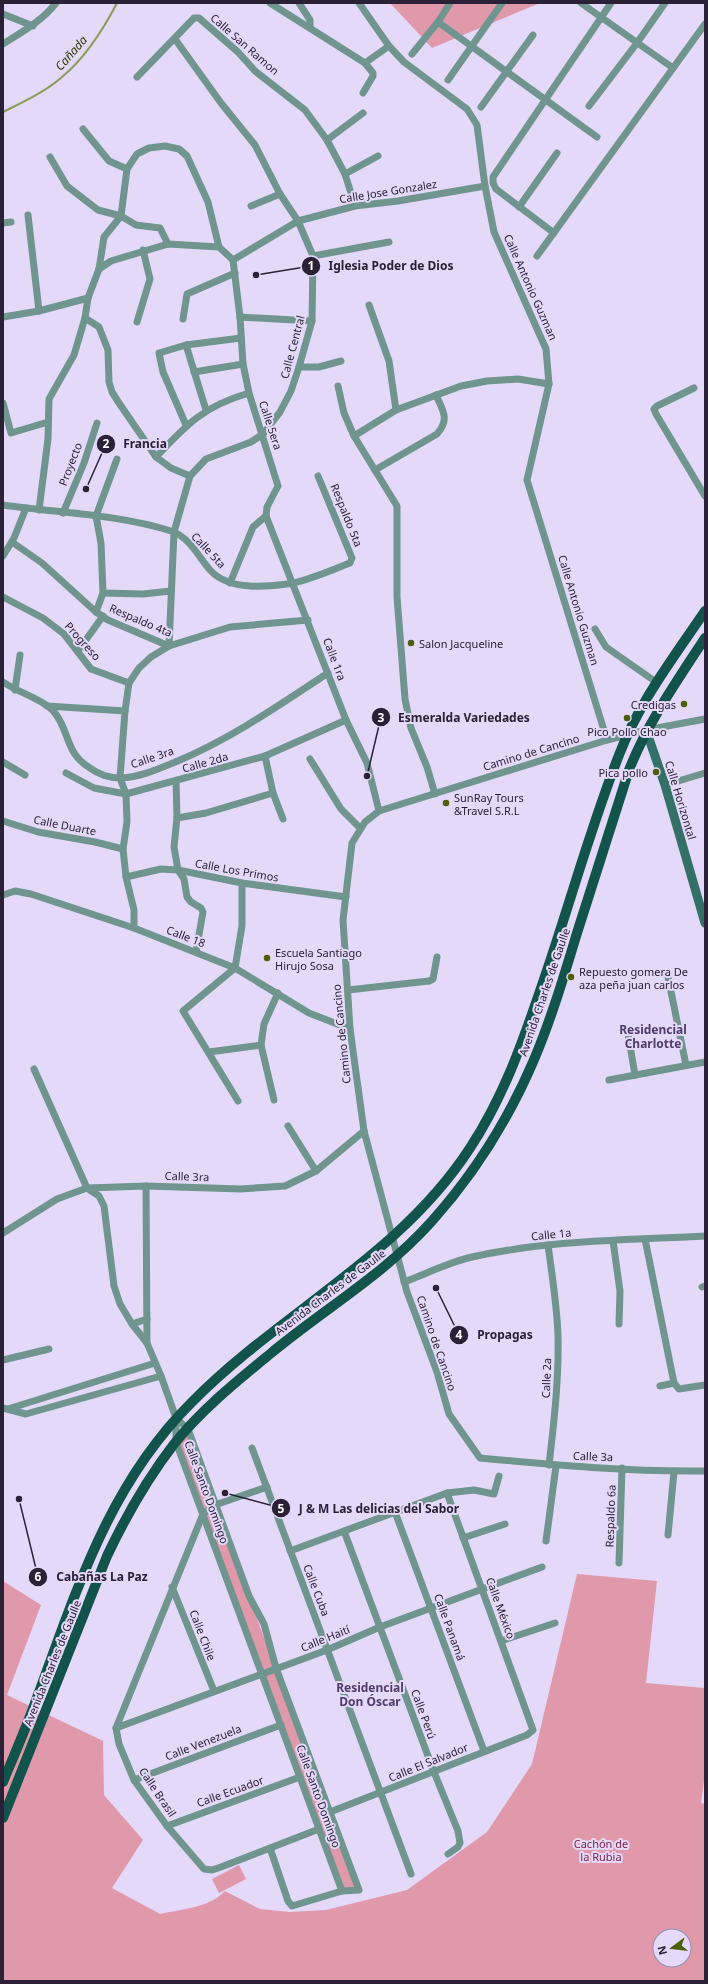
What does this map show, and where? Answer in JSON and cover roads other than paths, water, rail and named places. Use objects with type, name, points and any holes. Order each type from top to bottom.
[{"type":"main road","name":"Avenida Charles de Gaulle","points":[[3,1782],[32,1712],[64,1621],[108,1517],[139,1464],[176,1418],[208,1386],[255,1344],[391,1239],[420,1211],[446,1182],[470,1147],[505,1085],[528,1028],[609,784],[628,734],[656,682],[705,611]]},
{"type":"main road","name":"Avenida Charles de Gaulle","points":[[3,1818],[107,1556],[136,1500],[153,1473],[176,1442],[231,1387],[271,1353],[384,1268],[397,1256],[429,1224],[461,1186],[495,1136],[516,1100],[534,1060],[551,1016],[629,770],[646,730],[705,638]]},
{"type":"main road","name":"Calle Horizontal","points":[[646,730],[665,785],[705,923]]},
{"type":"street","points":[[3,44],[33,26],[49,12],[56,3]]},
{"type":"street","points":[[270,3],[365,63],[373,73],[373,76],[363,93]]},
{"type":"street","points":[[299,3],[310,20],[310,28]]},
{"type":"street","name":"Calle Antonio Guzman","points":[[359,3],[389,46],[404,62],[467,109],[477,125],[485,186],[494,232],[546,349],[549,384],[527,480],[607,740]]},
{"type":"street","points":[[412,54],[438,22],[450,3]]},
{"type":"street","points":[[448,80],[502,3]]},
{"type":"street","points":[[581,3],[673,68]]},
{"type":"street","points":[[554,233],[496,189],[493,177],[611,3]]},
{"type":"street","points":[[588,106],[637,43],[665,3]]},
{"type":"street","points":[[3,14],[33,26]]},
{"type":"street","name":"Calle San Ramon","points":[[174,39],[197,17],[238,52],[255,71],[304,110],[327,140],[345,174],[355,206]]},
{"type":"street","points":[[438,22],[597,136]]},
{"type":"street","points":[[537,256],[705,24]]},
{"type":"street","points":[[481,107],[533,35]]},
{"type":"street","points":[[137,77],[174,39]]},
{"type":"street","name":"Calle Central","points":[[169,646],[174,532],[190,476],[206,459],[223,451],[251,442],[263,434],[280,412],[299,367],[312,321],[314,256],[298,220],[280,194],[255,145],[221,103],[174,39]]},
{"type":"street","points":[[365,63],[389,46]]},
{"type":"street","points":[[327,140],[364,113]]},
{"type":"street","points":[[83,130],[109,160],[127,169]]},
{"type":"street","points":[[39,510],[48,439],[49,399],[74,355],[86,318],[88,298],[98,269],[104,237],[121,216],[127,169],[136,154],[149,148],[164,146],[179,149],[188,156],[208,202],[219,247],[233,260]]},
{"type":"street","points":[[519,207],[557,153]]},
{"type":"street","points":[[50,156],[67,186],[83,200],[98,210],[121,216],[136,225],[160,228],[168,244]]},
{"type":"street","points":[[345,174],[378,156]]},
{"type":"street","name":"Calle Jose Gonzalez","points":[[233,260],[298,220],[355,206],[398,202],[485,186]]},
{"type":"street","points":[[251,206],[280,194]]},
{"type":"street","points":[[28,215],[39,311]]},
{"type":"street","points":[[3,223],[11,222]]},
{"type":"street","points":[[314,256],[389,242]]},
{"type":"street","points":[[98,269],[110,261],[143,250],[168,244],[219,247]]},
{"type":"street","points":[[137,322],[150,279],[143,250]]},
{"type":"street","name":"Calle 5era","points":[[230,584],[253,527],[266,516],[267,507],[278,486],[249,392],[243,364],[240,317],[233,260]]},
{"type":"street","points":[[184,319],[187,294],[235,273]]},
{"type":"street","points":[[3,317],[39,311],[88,298]]},
{"type":"street","points":[[369,305],[389,361],[396,410]]},
{"type":"street","points":[[240,317],[312,321]]},
{"type":"street","points":[[86,318],[99,326],[108,350],[109,382],[112,392],[156,457],[171,468],[190,476]]},
{"type":"street","points":[[186,425],[163,372],[159,353],[186,345],[241,338]]},
{"type":"street","points":[[186,345],[206,410]]},
{"type":"street","points":[[299,367],[318,367],[341,361]]},
{"type":"street","points":[[194,372],[243,364]]},
{"type":"street","points":[[354,436],[396,410],[461,386],[487,381],[518,379],[549,384]]},
{"type":"street","points":[[338,386],[344,413],[354,436],[397,506],[397,597],[405,699],[412,728],[427,767],[434,794]]},
{"type":"street","points":[[694,388],[657,406],[654,409],[705,496]]},
{"type":"street","points":[[156,457],[186,425],[206,410],[227,399],[249,392]]},
{"type":"street","points":[[375,470],[437,434],[444,427],[445,417],[436,395]]},
{"type":"street","points":[[3,403],[11,432],[48,422]]},
{"type":"street","name":"Proyecto","points":[[62,513],[84,462],[96,423]]},
{"type":"street","points":[[78,651],[99,614],[103,593],[101,543],[96,516],[117,459]]},
{"type":"street","name":"Respaldo 5ta","points":[[318,476],[352,558],[350,563]]},
{"type":"street","name":"Calle 5ta","points":[[3,505],[140,522],[174,532],[194,549],[215,576],[230,584],[262,585],[293,583],[350,563]]},
{"type":"street","points":[[3,556],[12,542],[26,508]]},
{"type":"street","name":"Calle 1ra","points":[[266,516],[346,720],[367,763],[380,811]]},
{"type":"street","name":"Respaldo 4ta","points":[[12,542],[42,562],[99,614],[169,646],[230,628],[308,620]]},
{"type":"street","points":[[103,593],[143,594],[171,591]]},
{"type":"street","name":"Progreso","points":[[3,597],[43,618],[64,634],[91,669],[129,682]]},
{"type":"street","points":[[596,629],[606,647],[656,682]]},
{"type":"street","points":[[134,928],[134,910],[126,877],[123,849],[127,822],[126,794],[120,778],[124,711],[129,682],[139,668],[169,646]]},
{"type":"street","points":[[15,690],[20,655]]},
{"type":"street","name":"Calle 3ra","points":[[3,682],[15,690],[47,706],[55,713],[70,750],[89,768],[104,775],[120,778],[149,773],[201,751],[246,726],[328,673]]},
{"type":"street","points":[[47,706],[124,711]]},
{"type":"street","points":[[607,740],[646,730],[705,719]]},
{"type":"street","name":"Calle 2da","points":[[66,773],[94,788],[126,794],[176,782],[265,756],[346,720]]},
{"type":"street","name":"Camino de Cancino","points":[[480,1458],[449,1414],[437,1372],[404,1282],[391,1239],[364,1131],[350,1029],[343,920],[352,843],[360,828],[380,811],[607,740]]},
{"type":"street","points":[[265,756],[273,794],[283,819]]},
{"type":"street","points":[[310,759],[341,809],[360,828]]},
{"type":"street","points":[[3,762],[25,775]]},
{"type":"street","points":[[665,785],[705,773]]},
{"type":"street","points":[[176,782],[177,818],[174,847],[178,870],[184,879],[186,897],[201,908],[203,912],[196,952]]},
{"type":"street","points":[[177,818],[206,814],[273,794]]},
{"type":"street","name":"Calle Duarte","points":[[3,821],[38,832],[95,842],[123,849]]},
{"type":"street","name":"Calle Los Primos","points":[[126,877],[161,869],[178,870],[242,884],[346,897]]},
{"type":"street","points":[[238,1101],[183,1011],[235,968],[242,926],[242,884]]},
{"type":"street","name":"Calle 18","points":[[3,895],[15,892],[31,894],[134,928],[235,968],[310,1013],[350,1029]]},
{"type":"street","points":[[348,990],[429,981],[433,979],[437,957]]},
{"type":"street","points":[[668,977],[686,1065]]},
{"type":"street","points":[[274,1100],[261,1046],[264,1024],[278,993]]},
{"type":"street","points":[[628,1034],[635,1075]]},
{"type":"street","points":[[209,1052],[261,1046]]},
{"type":"street","points":[[609,1080],[705,1062]]},
{"type":"street","points":[[34,1069],[87,1188],[99,1196],[104,1206],[114,1286],[120,1304],[132,1324],[147,1343],[162,1376],[176,1418]]},
{"type":"street","points":[[288,1126],[316,1171]]},
{"type":"street","name":"Calle 3ra","points":[[3,1233],[57,1199],[87,1188],[146,1186],[262,1189],[285,1186],[316,1171],[364,1131]]},
{"type":"street","points":[[146,1186],[147,1343]]},
{"type":"street","name":"Calle 1a","points":[[404,1282],[471,1257],[548,1245],[705,1236]]},
{"type":"street","points":[[644,1239],[674,1383],[679,1389],[705,1385]]},
{"type":"street","points":[[613,1241],[620,1290],[619,1324]]},
{"type":"street","name":"Calle 2a","points":[[548,1245],[555,1295],[558,1336],[558,1381],[548,1465]]},
{"type":"street","points":[[132,1324],[147,1319]]},
{"type":"street","points":[[3,1360],[49,1349]]},
{"type":"street","points":[[5,1408],[155,1363]]},
{"type":"street","points":[[5,1408],[26,1414],[162,1376]]},
{"type":"street","points":[[660,1386],[674,1383]]},
{"type":"street","name":"Calle Santo Domingo","points":[[176,1418],[188,1430],[249,1596],[264,1624],[276,1668],[359,1890],[342,1891],[176,1442],[176,1418]]},
{"type":"street","name":"Calle Cuba","points":[[252,1448],[411,1874]]},
{"type":"street","name":"Calle 3a","points":[[480,1458],[556,1466],[622,1468],[674,1472],[705,1472]]},
{"type":"street","points":[[546,1541],[556,1466]]},
{"type":"street","name":"Respaldo 6a","points":[[619,1564],[622,1468]]},
{"type":"street","points":[[668,1535],[674,1472]]},
{"type":"street","points":[[290,1551],[447,1493],[474,1490],[494,1494],[499,1476]]},
{"type":"street","points":[[116,1728],[172,1587],[203,1514],[215,1505],[266,1487]]},
{"type":"street","name":"Calle México","points":[[447,1493],[502,1641],[533,1730]]},
{"type":"street","name":"Calle Panamá","points":[[395,1512],[484,1751]]},
{"type":"street","points":[[463,1538],[505,1524]]},
{"type":"street","name":"Calle Perú","points":[[344,1531],[460,1838],[458,1847],[448,1854]]},
{"type":"street","name":"Calle Haití","points":[[116,1728],[327,1650],[380,1627],[542,1567]]},
{"type":"street","name":"Calle Chile","points":[[172,1587],[214,1692]]},
{"type":"street","points":[[502,1641],[555,1623]]},
{"type":"street","name":"Calle Venezuela","points":[[134,1780],[281,1725]]},
{"type":"street","name":"Calle Brasil","points":[[116,1728],[119,1744],[134,1780],[167,1826],[204,1869],[212,1870],[221,1867],[319,1829]]},
{"type":"street","name":"Calle El Salvador","points":[[330,1812],[527,1735],[533,1730]]},
{"type":"street","name":"Calle Ecuador","points":[[167,1826],[300,1777]]},
{"type":"street","points":[[270,1848],[288,1901],[292,1906],[342,1891]]},
{"type":"waterway","name":"Cañada","points":[[3,112],[41,92],[70,69],[93,43],[117,3]]},
{"type":"place","name":"Iglesia Poder de Dios","points":[[256,275]]},
{"type":"place","name":"Francia","points":[[86,489]]},
{"type":"place","name":"Salon Jacqueline","points":[[411,643]]},
{"type":"place","name":"Credigas","points":[[684,704]]},
{"type":"place","name":"Pico Pollo Chao","points":[[627,718]]},
{"type":"place","name":"Pica pollo","points":[[656,772]]},
{"type":"place","name":"Esmeralda Variedades","points":[[367,776]]},
{"type":"place","name":"SunRay Tours &Travel S.R.L","points":[[446,803]]},
{"type":"place","name":"Escuela Santiago Hirujo Sosa","points":[[267,958]]},
{"type":"place","name":"Repuesto gomera De aza peña juan carlos","points":[[571,977]]},
{"type":"place","name":"Propagas","points":[[436,1288]]},
{"type":"place","name":"J & M Las delicias del Sabor","points":[[225,1493]]},
{"type":"place","name":"Cabañas La Paz","points":[[19,1499]]},
{"type":"district","name":"Residencial Charlotte","points":[[653,1036]]},
{"type":"district","name":"Residencial Don Óscar","points":[[370,1694]]},
{"type":"park label","name":"Cachón de la Rubia","points":[[601,1849]]}]
